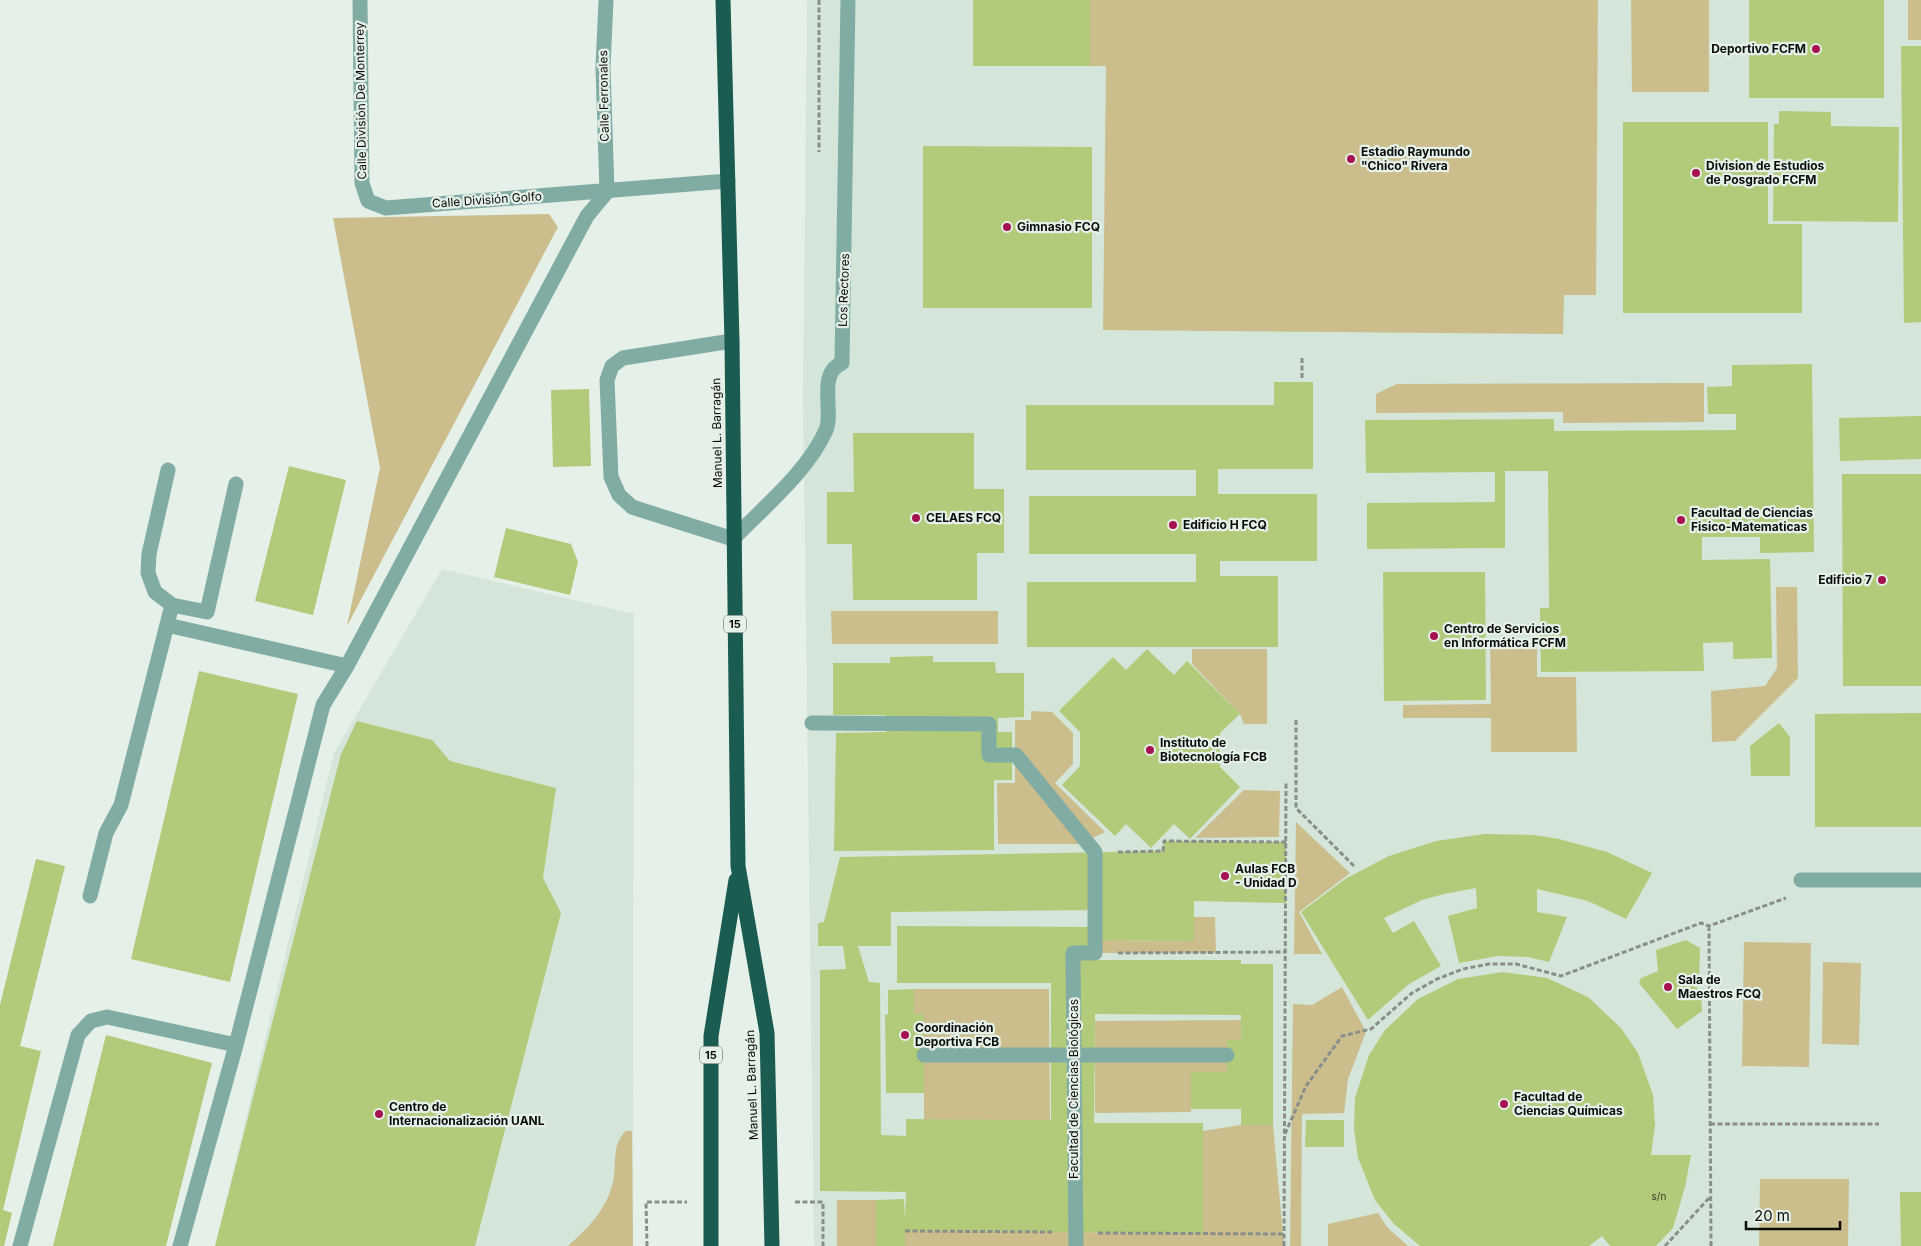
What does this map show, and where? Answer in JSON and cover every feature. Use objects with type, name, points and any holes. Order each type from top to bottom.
[{"type":"highway","name":"Manuel L. Barragán","points":[[723,0],[732,341],[738,866],[767,1033],[772,1246]]},
{"type":"highway","name":"Manuel L. Barragán","points":[[711,1246],[711,1036],[738,866]]},
{"type":"street","name":"Calle División De Monterrey","points":[[360,0],[362,183],[368,202]]},
{"type":"street","name":"Calle Ferronales","points":[[606,0],[602,67],[607,192]]},
{"type":"street","name":"Los Rectores","points":[[734,539],[811,457],[828,421],[829,377],[833,368],[842,363],[848,0]]},
{"type":"street","name":"Calle División Golfo","points":[[368,202],[386,208],[607,192],[626,187],[728,181]]},
{"type":"street","points":[[180,1246],[236,1045],[323,705],[347,666],[587,216],[607,192]]},
{"type":"street","points":[[732,341],[623,358],[612,366],[607,380],[611,477],[619,495],[632,507],[734,539]]},
{"type":"street","points":[[168,470],[149,554],[148,573],[155,592],[172,605],[207,612],[236,484]]},
{"type":"street","points":[[90,896],[106,832],[121,805],[172,605]]},
{"type":"street","points":[[167,625],[347,666]]},
{"type":"street","points":[[812,724],[989,724],[989,755],[1016,755],[1095,852],[1095,953]]},
{"type":"street","points":[[1801,880],[1921,880]]},
{"type":"street","name":"Facultad de Ciencias Biológicas","points":[[1076,1246],[1073,953],[1095,953]]},
{"type":"street","points":[[20,1246],[78,1035],[91,1021],[108,1017],[236,1045]]},
{"type":"street","points":[[924,1055],[1227,1055]]},
{"type":"path","points":[[1302,358],[1302,378]]},
{"type":"path","points":[[1296,720],[1296,808],[1354,866]]},
{"type":"path","points":[[1284,1246],[1286,781]]},
{"type":"path","points":[[1095,852],[1163,851],[1164,841],[1286,842]]},
{"type":"path","points":[[1285,1134],[1306,1086],[1342,1036],[1371,1029],[1412,993],[1437,979],[1463,969],[1489,964],[1516,964],[1561,976],[1701,923],[1709,926],[1801,893],[1801,880]]},
{"type":"path","points":[[1709,926],[1711,1246]]},
{"type":"path","points":[[1095,953],[1285,952]]},
{"type":"path","points":[[1710,1124],[1879,1124]]},
{"type":"path","points":[[1665,1246],[1711,1196]]},
{"type":"shaded area","points":[[807,0],[1921,0],[1921,1246],[814,1246],[803,399]]},
{"type":"shaded area","name":"Estadio Raymundo \"Chico\" Rivera","points":[[978,0],[1598,0],[1596,295],[1564,295],[1563,334],[1103,330],[1106,66],[978,65]]},
{"type":"shaded area","points":[[1631,0],[1709,0],[1709,92],[1632,92]]},
{"type":"shaded area","points":[[1908,0],[1921,0],[1921,40],[1908,40]]},
{"type":"shaded area","points":[[549,214],[558,227],[347,626],[380,468],[333,218]]},
{"type":"shaded area","points":[[1704,383],[1704,422],[1563,423],[1563,412],[1376,413],[1376,394],[1397,384]]},
{"type":"shaded area","points":[[442,569],[634,614],[633,1246],[215,1246],[334,753]]},
{"type":"shaded area","points":[[1776,587],[1797,587],[1798,678],[1735,741],[1712,742],[1711,691],[1765,686],[1777,668]]},
{"type":"shaded area","points":[[831,611],[998,611],[998,644],[832,644]]},
{"type":"shaded area","points":[[1192,649],[1267,649],[1267,724],[1244,724],[1240,714],[1192,664]]},
{"type":"shaded area","points":[[1490,649],[1537,649],[1537,677],[1576,677],[1577,752],[1491,752],[1491,718],[1403,718],[1403,705],[1491,704]]},
{"type":"shaded area","points":[[1031,711],[1052,712],[1073,733],[1073,764],[1055,783],[1105,832],[1080,844],[998,844],[997,783],[1015,783],[1015,720],[1031,720]]},
{"type":"shaded area","points":[[1244,790],[1280,791],[1279,837],[1195,838]]},
{"type":"shaded area","points":[[1296,822],[1350,873],[1299,912],[1322,954],[1294,954]]},
{"type":"shaded area","points":[[1194,917],[1215,917],[1216,953],[1095,953],[1095,940],[1194,941]]},
{"type":"shaded area","points":[[1744,942],[1811,943],[1809,1067],[1742,1066]]},
{"type":"shaded area","points":[[1823,962],[1861,963],[1859,1045],[1822,1044]]},
{"type":"shaded area","points":[[1342,987],[1366,1032],[1348,1079],[1344,1113],[1302,1114],[1301,1246],[1290,1246],[1293,1004],[1312,1005]]},
{"type":"shaded area","points":[[914,989],[1049,989],[1050,1121],[924,1121],[924,1015],[914,1014]]},
{"type":"shaded area","points":[[1241,1020],[1241,1040],[1227,1041],[1227,1072],[1191,1072],[1191,1112],[1095,1113],[1095,1021]]},
{"type":"shaded area","points":[[1241,1125],[1273,1125],[1284,1246],[905,1246],[905,1231],[1203,1233],[1203,1131]]},
{"type":"shaded area","points":[[626,1131],[632,1131],[633,1246],[568,1246],[588,1226],[605,1204],[614,1179],[618,1143]]},
{"type":"shaded area","points":[[1760,1179],[1849,1179],[1848,1246],[1759,1246]]},
{"type":"shaded area","points":[[837,1200],[876,1200],[876,1246],[837,1246]]},
{"type":"shaded area","points":[[1378,1213],[1387,1227],[1408,1246],[1328,1246],[1328,1224]]},
{"type":"building","points":[[973,0],[1090,0],[1090,66],[973,66]]},
{"type":"building","name":"Deportivo FCFM","points":[[1749,0],[1884,0],[1884,98],[1749,98]]},
{"type":"building","points":[[1901,46],[1921,46],[1921,322],[1904,323]]},
{"type":"building","points":[[1779,111],[1831,112],[1831,126],[1899,127],[1898,222],[1773,221],[1774,124],[1779,124]]},
{"type":"building","name":"Division de Estudios de Posgrado FCFM","points":[[1623,122],[1768,122],[1768,224],[1802,224],[1802,313],[1623,313]]},
{"type":"building","name":"Gimnasio FCQ","points":[[923,146],[1092,147],[1092,308],[923,308]]},
{"type":"building","name":"Facultad de Ciencias Fisico-Matematicas","points":[[1812,364],[1814,552],[1760,553],[1760,537],[1702,537],[1702,560],[1770,559],[1772,658],[1733,659],[1733,642],[1703,643],[1704,671],[1541,672],[1540,608],[1549,608],[1548,471],[1505,471],[1505,548],[1367,549],[1367,503],[1495,502],[1495,472],[1366,473],[1365,420],[1554,419],[1554,431],[1736,430],[1736,414],[1708,414],[1707,387],[1732,386],[1732,365]]},
{"type":"building","name":"Edificio H FCQ","points":[[1274,382],[1313,382],[1313,469],[1218,469],[1218,494],[1317,494],[1317,561],[1220,561],[1220,576],[1278,576],[1278,647],[1027,647],[1027,582],[1196,582],[1196,554],[1029,554],[1029,496],[1196,496],[1196,470],[1026,470],[1026,405],[1274,405]]},
{"type":"building","points":[[589,389],[591,466],[553,467],[551,390]]},
{"type":"building","points":[[1921,416],[1921,459],[1840,461],[1839,418]]},
{"type":"building","name":"CELAES FCQ","points":[[853,433],[974,433],[974,489],[1004,489],[1004,553],[977,553],[977,600],[853,600],[852,544],[827,544],[827,492],[854,492]]},
{"type":"building","points":[[289,466],[346,480],[313,615],[255,601]]},
{"type":"building","name":"Edificio 7","points":[[1842,474],[1921,474],[1921,686],[1843,686]]},
{"type":"building","points":[[506,528],[571,544],[578,562],[570,595],[494,577]]},
{"type":"building","name":"Centro de Servicios en Informática FCFM","points":[[1383,572],[1485,572],[1486,700],[1384,701]]},
{"type":"building","name":"Instituto de Biotecnología FCB","points":[[1147,649],[1174,675],[1187,661],[1240,714],[1220,733],[1220,767],[1240,787],[1190,839],[1174,824],[1151,848],[1126,824],[1115,836],[1062,785],[1080,766],[1080,732],[1059,711],[1113,657],[1126,670]]},
{"type":"building","points":[[933,656],[933,662],[995,662],[996,673],[1024,673],[1024,717],[998,718],[998,732],[1012,732],[1012,780],[994,780],[994,850],[834,851],[836,733],[886,732],[886,725],[885,715],[833,715],[833,663],[890,663],[890,657]]},
{"type":"building","points":[[199,671],[298,694],[230,982],[131,959]]},
{"type":"building","points":[[1921,713],[1921,827],[1815,827],[1815,714]]},
{"type":"building","points":[[357,721],[432,740],[450,761],[556,788],[543,878],[561,913],[475,1246],[215,1246],[341,754]]},
{"type":"building","points":[[1779,723],[1790,737],[1790,776],[1751,776],[1750,746]]},
{"type":"building","points":[[1485,834],[1535,835],[1559,839],[1607,852],[1652,873],[1626,919],[1588,901],[1537,889],[1537,912],[1567,917],[1549,962],[1528,957],[1498,956],[1459,963],[1448,916],[1477,908],[1476,888],[1422,900],[1384,918],[1393,933],[1414,921],[1441,966],[1409,984],[1368,1020],[1301,912],[1345,879],[1389,856],[1436,841]]},
{"type":"building","points":[[1164,841],[1286,842],[1286,903],[1194,901],[1194,941],[1095,940],[1095,960],[1241,960],[1241,964],[1273,964],[1273,1125],[1241,1125],[1241,1109],[1191,1109],[1191,1072],[1227,1072],[1227,1040],[1241,1040],[1241,1015],[1095,1014],[1094,1123],[1203,1123],[1203,1233],[905,1231],[905,1246],[876,1246],[876,1200],[904,1199],[905,1219],[906,1192],[820,1191],[820,970],[846,969],[843,946],[818,946],[818,923],[824,922],[840,857],[1163,851]],"holes":[[[1095,910],[1095,927],[897,926],[897,983],[1051,983],[1051,1120],[906,1119],[906,1136],[881,1135],[880,983],[869,982],[858,946],[891,946],[891,912]]]},
{"type":"building","points":[[36,859],[65,866],[20,1046],[41,1051],[3,1210],[12,1213],[4,1246],[0,1246],[0,1005]]},
{"type":"building","name":"Sala de Maestros FCQ","points":[[1686,940],[1700,948],[1699,979],[1686,978],[1685,982],[1701,990],[1702,1011],[1677,1029],[1639,983],[1641,978],[1658,971],[1656,950]]},
{"type":"building","name":"Facultad de Ciencias Químicas","points":[[1503,972],[1547,978],[1588,997],[1621,1028],[1638,1053],[1653,1095],[1655,1125],[1651,1155],[1691,1155],[1685,1187],[1673,1228],[1656,1246],[1610,1246],[1602,1236],[1589,1246],[1420,1246],[1394,1224],[1375,1200],[1358,1158],[1354,1129],[1355,1098],[1369,1055],[1385,1030],[1418,999],[1458,979]]},
{"type":"building","name":"Coordinación Deportiva FCB","points":[[914,989],[914,1014],[924,1014],[924,1093],[886,1093],[885,1014],[888,1015],[888,990]]},
{"type":"building","points":[[106,1035],[212,1063],[166,1246],[53,1246]]},
{"type":"building","points":[[1306,1120],[1344,1120],[1344,1147],[1305,1147]]},
{"type":"building","points":[[1900,1192],[1921,1192],[1921,1246],[1901,1246]]},
{"type":"place","name":"Deportivo FCFM","points":[[1816,49]]},
{"type":"place","name":"Estadio Raymundo \"Chico\" Rivera","points":[[1351,159]]},
{"type":"place","name":"Division de Estudios de Posgrado FCFM","points":[[1696,173]]},
{"type":"place","name":"Gimnasio FCQ","points":[[1007,227]]},
{"type":"place","name":"CELAES FCQ","points":[[916,518]]},
{"type":"place","name":"Facultad de Ciencias Fisico-Matematicas","points":[[1681,520]]},
{"type":"place","name":"Edificio H FCQ","points":[[1173,525]]},
{"type":"place","name":"Edificio 7","points":[[1882,580]]},
{"type":"place","name":"Centro de Servicios en Informática FCFM","points":[[1434,636]]},
{"type":"place","name":"Instituto de Biotecnología FCB","points":[[1150,750]]},
{"type":"place","name":"Aulas FCB - Unidad D","points":[[1225,876]]},
{"type":"place","name":"Sala de Maestros FCQ","points":[[1668,987]]},
{"type":"place","name":"Coordinación Deportiva FCB","points":[[905,1035]]},
{"type":"place","name":"Facultad de Ciencias Químicas","points":[[1504,1104]]},
{"type":"place","name":"Centro de Internacionalización UANL","points":[[379,1114]]}]
